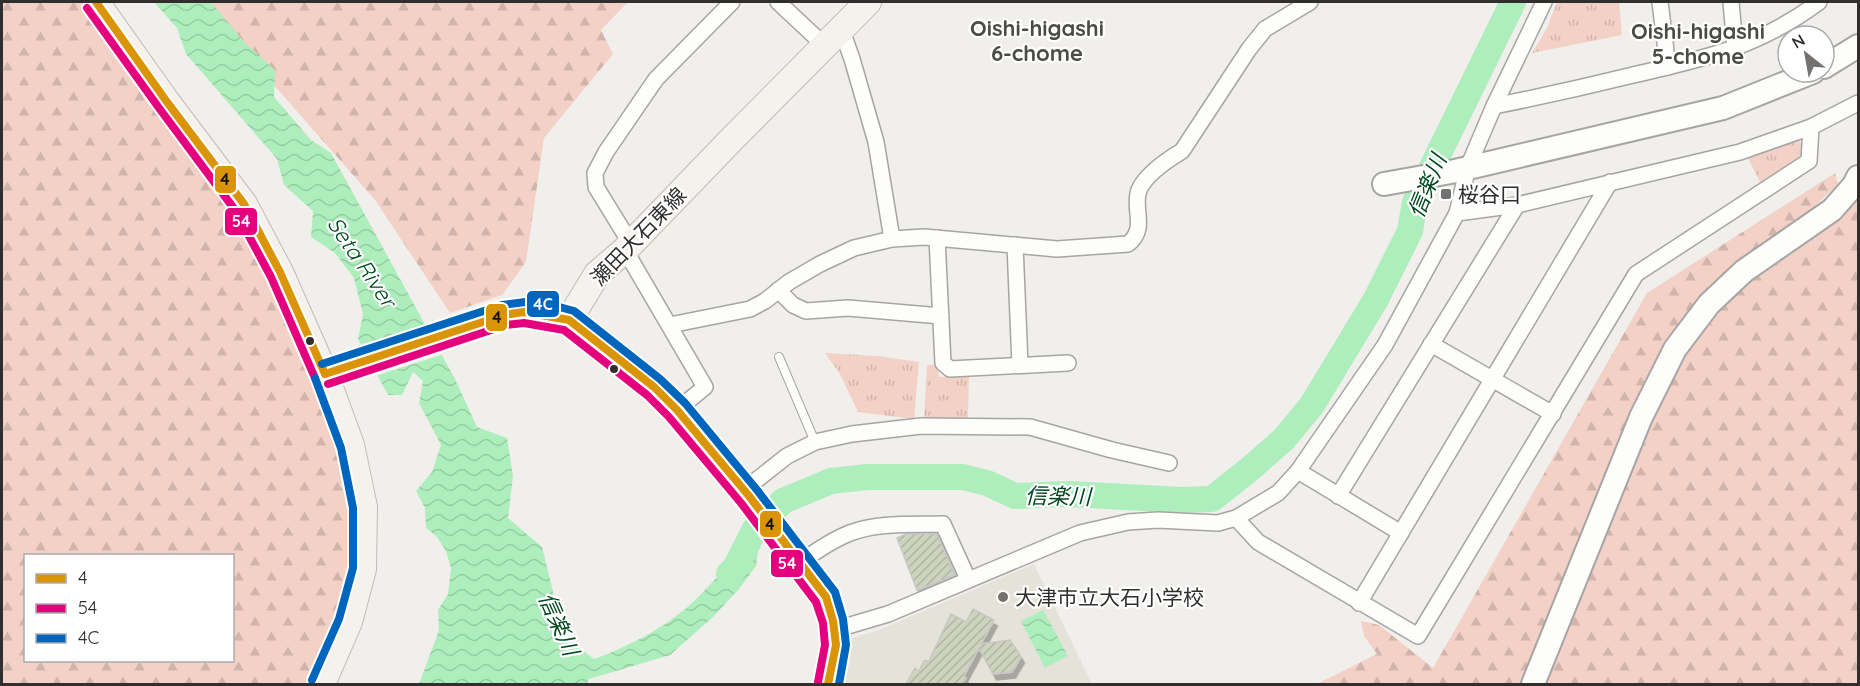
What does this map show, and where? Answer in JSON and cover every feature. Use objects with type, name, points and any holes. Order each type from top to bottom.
[{"type":"main road","points":[[96,2],[243,204],[331,372],[351,445],[364,507],[363,569],[350,622],[322,684]]},
{"type":"main road","name":"瀬田大石東線","points":[[569,320],[597,274],[628,247],[868,2]]},
{"type":"main road","points":[[331,372],[504,315],[524,312],[569,320]]},
{"type":"street","points":[[677,410],[705,387],[596,187],[595,173],[606,152],[656,79],[732,2]]},
{"type":"street","points":[[778,2],[833,37],[852,59],[876,142],[892,239]]},
{"type":"street","points":[[670,325],[750,309],[765,302],[778,290],[820,264],[854,248],[892,239],[937,238],[1057,249],[1128,244],[1136,238],[1139,191],[1144,184],[1170,159],[1182,151],[1249,49],[1265,29],[1310,2]]},
{"type":"street","points":[[834,630],[888,614],[1080,533],[1101,527],[1158,520],[1218,523],[1236,518],[1278,492],[1298,471],[1386,345],[1457,213],[1460,169],[1494,106],[1544,2]]},
{"type":"street","points":[[1660,2],[1668,67]]},
{"type":"street","points":[[1731,2],[1735,48]]},
{"type":"street","points":[[1494,106],[1714,56],[1769,34],[1801,8],[1819,2]]},
{"type":"street","points":[[1836,60],[1858,48]]},
{"type":"street","points":[[1384,184],[1460,169],[1723,108],[1783,84]]},
{"type":"street","points":[[1457,213],[1517,205],[1740,152],[1810,127],[1858,103]]},
{"type":"street","points":[[1236,518],[1258,543],[1418,636],[1636,274],[1809,161],[1810,127]]},
{"type":"street","points":[[1533,684],[1641,417],[1675,348],[1709,304],[1744,271],[1832,210],[1854,185],[1858,177]]},
{"type":"street","points":[[1359,603],[1610,182]]},
{"type":"street","points":[[1338,496],[1517,205]]},
{"type":"street","points":[[937,238],[943,363],[950,369],[1068,363]]},
{"type":"street","points":[[1015,245],[1020,365]]},
{"type":"street","points":[[778,290],[793,305],[806,311],[848,308],[941,316]]},
{"type":"street","points":[[569,320],[654,387],[677,410],[747,493],[826,597],[836,645],[828,684]]},
{"type":"street","points":[[1431,344],[1553,414]]},
{"type":"street","points":[[747,493],[787,456],[815,442],[852,434],[921,426],[1030,427],[1169,463]]},
{"type":"street","points":[[1298,471],[1401,533]]},
{"type":"street","points":[[797,557],[851,533],[871,527],[944,524],[968,579]]},
{"type":"lane","points":[[779,357],[815,442]]},
{"type":"shaded area","name":"大津市立大石小学校","points":[[1034,564],[1092,684],[836,684],[842,644]]},
{"type":"green space","points":[[2,2],[85,2],[212,175],[258,245],[318,388],[354,509],[344,615],[312,684],[2,684]]},
{"type":"green space","points":[[197,2],[628,2],[601,30],[613,54],[544,138],[526,262],[502,295],[450,313],[375,200]]},
{"type":"green space","points":[[1557,2],[1619,2],[1622,35],[1532,53],[1547,28]]},
{"type":"green space","points":[[1792,140],[1800,141],[1804,150],[1799,161],[1762,186],[1747,156]]},
{"type":"green space","points":[[1835,173],[1838,184],[1799,222],[1820,233],[1858,194],[1858,684],[1317,684],[1377,654],[1364,636],[1361,621],[1379,625],[1433,668],[1647,293]]},
{"type":"green space","points":[[825,353],[878,356],[919,362],[914,419],[858,412],[840,374]]},
{"type":"green space","points":[[927,365],[938,365],[939,377],[969,376],[968,418],[924,419]]},
{"type":"water","name":"Seta River","points":[[154,2],[211,2],[245,43],[275,70],[274,97],[311,140],[331,153],[455,379],[477,427],[507,438],[513,476],[508,518],[542,547],[564,636],[594,659],[620,649],[659,628],[693,602],[750,541],[758,552],[756,566],[739,589],[713,617],[670,655],[589,679],[587,684],[419,684],[439,630],[438,610],[448,594],[451,568],[446,551],[437,537],[426,528],[425,508],[416,491],[432,472],[441,445],[419,403],[423,381],[413,372],[402,395],[388,395],[358,339],[363,314],[354,278],[335,253],[311,237],[313,211],[284,185],[277,159],[186,54],[177,28]]},
{"type":"water","points":[[1043,610],[1068,656],[1045,668],[1021,621]]},
{"type":"pier","points":[[441,348],[444,354],[375,376],[371,370]]},
{"type":"building","points":[[906,534],[937,534],[954,575],[917,590],[897,538]]},
{"type":"building","points":[[973,609],[994,620],[981,644],[1010,640],[1021,657],[1012,672],[993,674],[979,648],[961,684],[906,684],[915,668],[919,671],[924,661],[929,661],[951,614],[966,622]]},
{"type":"waterway","name":"信楽川","points":[[729,574],[735,568],[755,529],[783,501],[831,481],[867,477],[963,477],[987,483],[1015,496],[1069,494],[1182,500],[1212,499],[1284,439],[1312,405],[1376,299],[1410,231],[1415,202],[1513,2]]},
{"type":"transit line","name":"4","points":[[96,2],[167,102],[244,204],[280,272],[325,374]]},
{"type":"transit line","name":"54","points":[[87,8],[235,210],[271,277],[315,378]]},
{"type":"transit line","name":"4C","points":[[322,364],[502,305],[525,302],[552,305],[574,311],[660,379],[685,403],[757,490],[835,592],[843,619],[846,645],[839,684]]},
{"type":"transit line","name":"4","points":[[325,374],[504,315],[524,312],[569,320],[654,387],[677,410],[749,496],[826,597],[833,621],[836,645],[828,684]]},
{"type":"transit line","name":"54","points":[[328,384],[506,325],[524,323],[564,330],[647,395],[669,417],[741,503],[816,602],[823,623],[825,645],[818,682]]},
{"type":"transit line","name":"4C","points":[[312,680],[339,619],[353,568],[353,508],[341,448],[315,378]]},
{"type":"place","name":"桜谷口","points":[[1446,194]]},
{"type":"place","name":"大津市立大石小学校","points":[[1003,597]]},
{"type":"district","name":"Oishi-higashi 6-chome","points":[[1037,40]]},
{"type":"district","name":"Oishi-higashi 5-chome","points":[[1698,44]]}]
